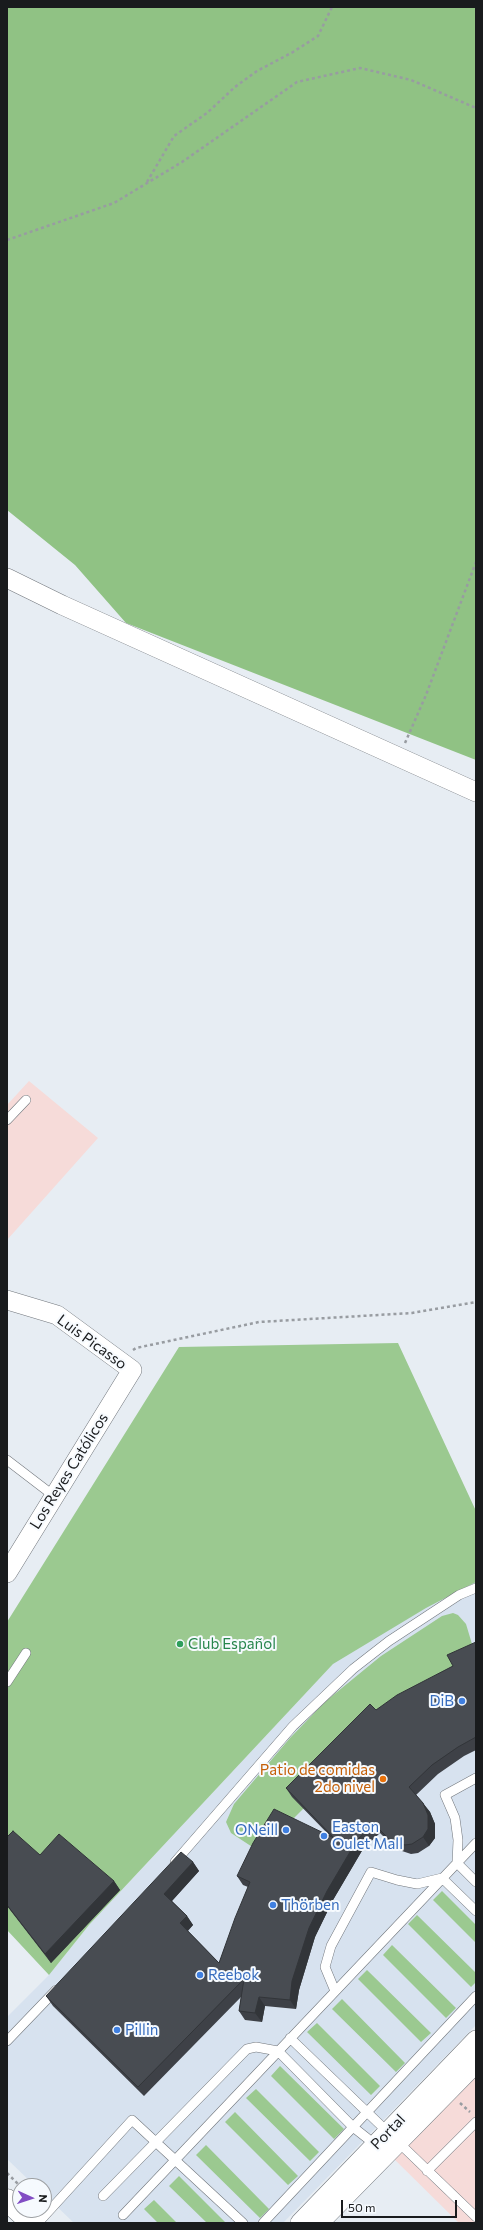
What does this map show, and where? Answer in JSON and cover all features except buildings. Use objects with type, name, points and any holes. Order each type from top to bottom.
[{"type":"main road","points":[[7,2200],[32,2223]]},
{"type":"street","points":[[7,578],[62,605],[476,792]]},
{"type":"street","name":"Luis Picasso","points":[[7,1300],[57,1315],[132,1370]]},
{"type":"street","name":"Los Reyes Católicos","points":[[10,1560],[54,1496],[132,1370]]},
{"type":"street","name":"Portal","points":[[319,2223],[476,2040]]},
{"type":"street","name":"Portal","points":[[300,2223],[448,2091],[476,2063]]},
{"type":"lane","points":[[7,1120],[26,1100]]},
{"type":"lane","points":[[7,1460],[54,1496]]},
{"type":"lane","points":[[169,1868],[293,1726],[352,1669],[389,1641],[452,1599],[476,1588]]},
{"type":"lane","points":[[7,1682],[26,1653]]},
{"type":"lane","points":[[476,1778],[445,1795],[455,1818],[458,1840],[457,1863],[476,1882]]},
{"type":"lane","points":[[122,2215],[476,1843]]},
{"type":"lane","points":[[335,1991],[325,1967],[331,1946],[371,1872],[417,1884],[442,1878]]},
{"type":"lane","points":[[442,1878],[476,1911]]},
{"type":"lane","points":[[7,2041],[62,1984]]},
{"type":"lane","points":[[263,2223],[476,1996]]},
{"type":"lane","points":[[290,2038],[367,2112],[387,2144]]},
{"type":"lane","points":[[103,2196],[247,2049],[256,2047],[278,2051],[353,2127],[387,2144],[427,2171],[476,2217]]},
{"type":"lane","points":[[38,2223],[132,2120],[157,2141],[175,2161],[243,2223]]},
{"type":"lane","points":[[427,2171],[476,2122]]},
{"type":"path","points":[[146,184],[174,136],[207,112],[235,87],[257,71],[293,52],[318,36],[332,7]]},
{"type":"path","points":[[7,240],[114,203],[182,162],[297,82],[360,68],[411,80],[476,108]]},
{"type":"path","points":[[399,758],[426,695],[476,562]]},
{"type":"path","points":[[136,1348],[259,1322],[412,1313],[476,1302]]},
{"type":"path","points":[[448,2091],[476,2117]]},
{"type":"shaded area","points":[[29,1081],[98,1138],[7,1240],[7,1105]]},
{"type":"shaded area","points":[[476,1511],[476,2025],[283,2223],[74,2223],[52,2202],[52,2178],[27,2178],[7,2159],[7,2017],[49,1975],[89,1925]]},
{"type":"shaded area","points":[[476,2070],[476,2223],[459,2223],[392,2157]]},
{"type":"green space","points":[[7,7],[476,7],[476,760],[126,623],[75,565],[7,510]]},
{"type":"green space","name":"Club Español","points":[[398,1343],[476,1511],[476,1582],[426,1608],[333,1664],[89,1925],[49,1975],[7,1930],[7,1622],[179,1347]]},
{"type":"green space","points":[[453,1613],[458,1615],[466,1624],[475,1654],[459,1675],[303,1809],[260,1852],[231,1833],[226,1822],[234,1804],[290,1738],[326,1701],[381,1656],[442,1616]]},
{"type":"green space","points":[[442,1891],[476,1925],[476,1943],[433,1900]]},
{"type":"green space","points":[[417,1915],[476,1973],[476,1982],[471,1987],[408,1924]]},
{"type":"green space","points":[[392,1945],[456,2008],[446,2018],[383,1955]]},
{"type":"green space","points":[[367,1970],[431,2033],[421,2042],[358,1979]]},
{"type":"green space","points":[[342,1999],[405,2063],[396,2072],[332,2009]]},
{"type":"green space","points":[[317,2023],[380,2086],[371,2095],[307,2032]]},
{"type":"green space","points":[[280,2066],[344,2129],[334,2139],[271,2076]]},
{"type":"green space","points":[[256,2089],[319,2152],[310,2161],[246,2098]]},
{"type":"green space","points":[[235,2112],[298,2176],[288,2185],[225,2122]]},
{"type":"green space","points":[[206,2145],[269,2209],[260,2218],[196,2155]]},
{"type":"green space","points":[[179,2176],[226,2223],[207,2223],[169,2186]]},
{"type":"green space","points":[[154,2200],[177,2223],[158,2223],[144,2209]]},
{"type":"place","name":"Club Español","points":[[180,1644]]},
{"type":"place","name":"DiB","points":[[462,1701]]},
{"type":"place","name":"Patio de comidas 2do nivel","points":[[383,1779]]},
{"type":"place","name":"ONeill","points":[[286,1830]]},
{"type":"place","name":"Easton Oulet Mall","points":[[324,1836]]},
{"type":"place","name":"Thörben","points":[[273,1905]]},
{"type":"place","name":"Reebok","points":[[200,1975]]},
{"type":"place","name":"Pillin","points":[[117,2030]]}]
